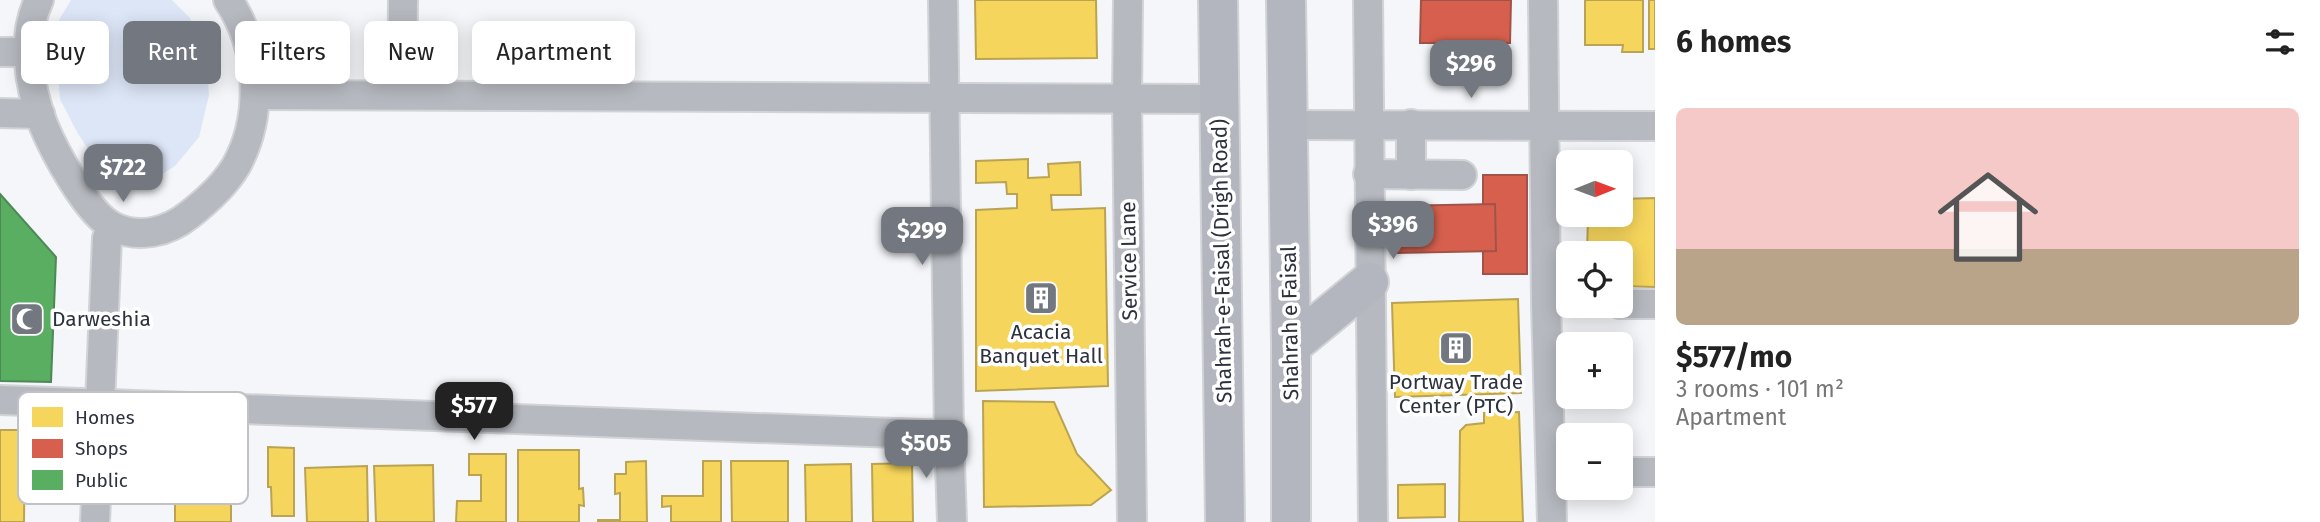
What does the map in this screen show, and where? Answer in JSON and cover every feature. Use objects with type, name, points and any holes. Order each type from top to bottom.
[{"type":"highway","name":"Shahrah-e-Faisal (Drigh Road)","points":[[1218,0],[1224,522]]},
{"type":"highway","points":[[1286,0],[1287,125]]},
{"type":"highway","name":"Shahrah e Faisal","points":[[1287,125],[1291,522]]},
{"type":"highway","points":[[1291,346],[1369,282]]},
{"type":"street","points":[[31,21],[39,0]]},
{"type":"street","points":[[32,84],[48,135],[77,187],[100,216],[112,227],[137,233],[169,228],[212,197],[235,166],[250,133],[255,95],[253,56],[241,19],[228,0]]},
{"type":"street","points":[[402,0],[402,94]]},
{"type":"street","points":[[943,0],[952,522]]},
{"type":"street","name":"Service Lane","points":[[1128,0],[1132,522]]},
{"type":"street","points":[[1368,0],[1373,522]]},
{"type":"street","points":[[1543,0],[1545,125],[1556,288]]},
{"type":"street","points":[[0,52],[21,52]]},
{"type":"street","points":[[255,95],[1220,99]]},
{"type":"street","points":[[0,113],[40,114]]},
{"type":"street","points":[[1410,175],[1411,124]]},
{"type":"street","points":[[1287,125],[1655,126]]},
{"type":"street","points":[[1368,174],[1462,175]]},
{"type":"street","points":[[100,392],[107,238],[112,227]]},
{"type":"street","points":[[1633,304],[1655,304]]},
{"type":"street","points":[[1557,318],[1558,423]]},
{"type":"street","points":[[0,400],[18,401]]},
{"type":"street","points":[[248,409],[949,435]]},
{"type":"street","points":[[1633,472],[1655,472]]},
{"type":"street","points":[[1552,522],[1556,494]]},
{"type":"street","points":[[94,522],[95,504]]},
{"type":"shaded area","points":[[71,0],[172,0],[190,18],[191,21],[123,21],[123,84],[208,84],[209,95],[199,137],[175,166],[148,183],[125,189],[103,172],[77,132],[60,99],[59,84],[109,84],[109,21],[59,20]]},
{"type":"building: Homes","points":[[975,0],[1096,0],[1097,58],[976,59]]},
{"type":"building: Homes","points":[[1585,0],[1643,0],[1643,52],[1622,52],[1623,45],[1585,45]]},
{"type":"building: Homes","points":[[1649,0],[1655,0],[1655,49],[1649,49]]},
{"type":"building: Homes","name":"Acacia Banquet Hall","points":[[1028,159],[1028,178],[1049,177],[1048,164],[1080,162],[1081,195],[1051,195],[1052,210],[1105,208],[1108,386],[976,391],[976,210],[1017,208],[1017,194],[1007,194],[1006,182],[976,183],[976,161]]},
{"type":"building: Homes","points":[[1655,198],[1655,287],[1633,286],[1633,241],[1587,241],[1588,228],[1633,228],[1633,199]]},
{"type":"building: Homes","name":"Portway Trade Center (PTC)","points":[[1518,299],[1521,393],[1395,397],[1392,303]]},
{"type":"building: Homes","points":[[983,401],[1054,402],[1077,454],[1111,490],[1091,505],[984,507]]},
{"type":"building: Homes","points":[[1519,412],[1523,522],[1459,522],[1460,431],[1466,425],[1484,423],[1484,413]]},
{"type":"building: Homes","points":[[0,430],[18,430],[18,504],[24,504],[24,522],[0,522]]},
{"type":"building: Homes","points":[[268,447],[294,448],[294,516],[272,516],[271,487],[268,487]]},
{"type":"building: Homes","points":[[518,450],[579,450],[579,489],[583,488],[584,506],[579,505],[579,522],[518,522]]},
{"type":"building: Homes","points":[[469,454],[506,454],[506,522],[456,522],[457,501],[481,501],[481,475],[469,475]]},
{"type":"building: Homes","points":[[646,461],[647,522],[598,522],[620,520],[620,493],[615,494],[615,474],[626,474],[626,462]]},
{"type":"building: Homes","points":[[703,461],[721,461],[721,522],[671,522],[671,506],[662,507],[662,496],[703,496]]},
{"type":"building: Homes","points":[[731,461],[788,461],[788,522],[732,522]]},
{"type":"building: Homes","points":[[912,463],[913,522],[873,522],[872,464]]},
{"type":"building: Homes","points":[[851,464],[852,522],[806,522],[805,465]]},
{"type":"building: Homes","points":[[433,465],[434,522],[376,522],[374,466]]},
{"type":"building: Homes","points":[[367,466],[368,522],[307,522],[305,468]]},
{"type":"building: Homes","points":[[1445,484],[1445,517],[1398,518],[1398,485]]},
{"type":"building: Homes","points":[[175,504],[231,504],[231,522],[175,522]]},
{"type":"building: Shops","points":[[1421,0],[1511,0],[1510,43],[1420,43]]},
{"type":"building: Shops","points":[[1483,175],[1527,175],[1527,274],[1483,274]]},
{"type":"building: Shops","points":[[1495,204],[1496,251],[1395,253],[1394,206]]},
{"type":"building: Public","name":"Darweshia","points":[[0,194],[56,257],[51,382],[0,381]]},
{"type":"place","name":"Acacia Banquet Hall","points":[[1041,298]]},
{"type":"place","name":"Darweshia","points":[[27,319]]},
{"type":"place","name":"Portway Trade Center (PTC)","points":[[1456,348]]}]
